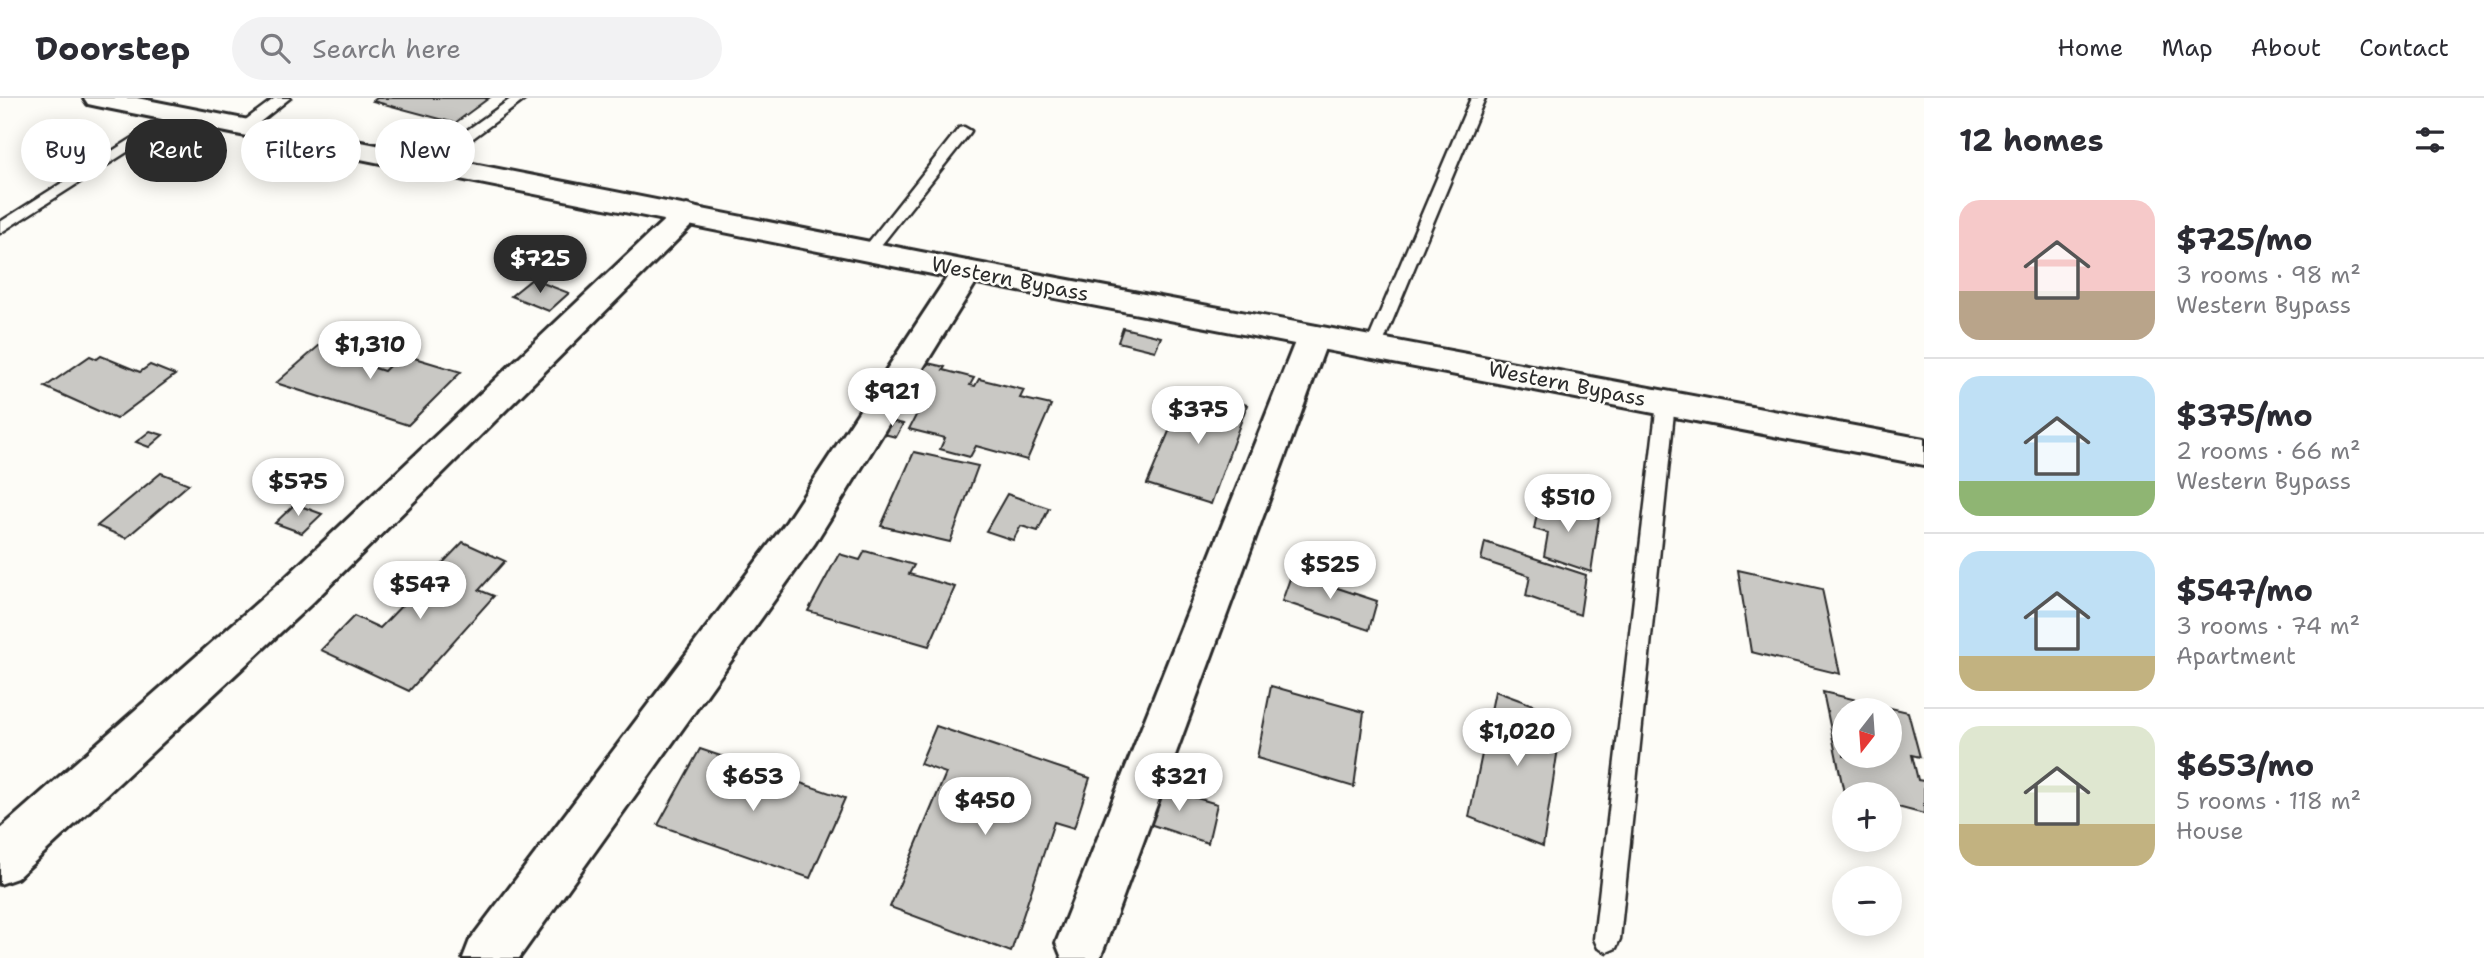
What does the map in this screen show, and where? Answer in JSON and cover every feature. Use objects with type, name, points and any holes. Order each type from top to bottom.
[{"type":"street","name":"Western Bypass","points":[[97,98],[241,126]]},
{"type":"street","name":"Western Bypass","points":[[475,173],[967,271],[1924,452]]},
{"type":"street","points":[[0,861],[297,592],[687,214]]},
{"type":"street","points":[[503,954],[801,532],[967,271]]},
{"type":"street","points":[[1081,943],[1313,337]]},
{"type":"lane","points":[[255,119],[283,98]]},
{"type":"lane","points":[[475,131],[520,98]]},
{"type":"lane","points":[[1373,348],[1478,98]]},
{"type":"lane","points":[[0,229],[177,114]]},
{"type":"lane","points":[[869,251],[964,131]]},
{"type":"lane","points":[[1607,939],[1665,403]]},
{"type":"building","points":[[377,98],[489,98],[460,119],[440,119],[373,101]]},
{"type":"building","points":[[532,279],[569,293],[549,311],[511,296]]},
{"type":"building","points":[[1123,328],[1161,337],[1155,351],[1118,342]]},
{"type":"building","points":[[329,337],[364,348],[351,360],[384,371],[401,354],[461,372],[408,425],[276,383]]},
{"type":"building","points":[[90,356],[97,359],[101,356],[140,372],[150,365],[175,375],[116,419],[45,387]]},
{"type":"building","points":[[923,362],[974,378],[970,385],[975,386],[979,379],[1024,390],[1020,398],[1051,405],[1027,460],[976,446],[970,457],[940,449],[945,438],[909,429],[924,400],[904,395]]},
{"type":"building","points":[[1187,388],[1247,405],[1211,504],[1147,484]]},
{"type":"building","points":[[887,420],[903,424],[896,437],[880,433]]},
{"type":"building","points":[[150,431],[163,435],[149,447],[136,442]]},
{"type":"building","points":[[914,452],[978,466],[950,542],[881,526]]},
{"type":"building","points":[[161,473],[189,484],[126,538],[97,526]]},
{"type":"building","points":[[1007,494],[1049,508],[1038,531],[1021,526],[1013,540],[986,531]]},
{"type":"building","points":[[1540,499],[1599,518],[1591,572],[1544,556],[1548,533],[1534,529]]},
{"type":"building","points":[[295,504],[322,514],[302,533],[275,523]]},
{"type":"building","points":[[463,542],[505,561],[479,590],[494,596],[409,691],[321,650],[354,616],[380,628]]},
{"type":"building","points":[[1485,542],[1586,575],[1580,615],[1526,596],[1530,576],[1481,560]]},
{"type":"building","points":[[865,551],[914,565],[909,574],[955,587],[929,646],[808,611],[839,554],[860,560]]},
{"type":"building","points":[[1738,570],[1822,589],[1840,674],[1751,652]]},
{"type":"building","points":[[1292,573],[1377,601],[1369,630],[1282,601]]},
{"type":"building","points":[[1271,686],[1364,712],[1354,787],[1257,758]]},
{"type":"building","points":[[1495,691],[1563,716],[1543,846],[1469,817]]},
{"type":"building","points":[[1823,692],[1848,698],[1832,698],[1832,735]]},
{"type":"building","points":[[1902,711],[1908,712],[1920,757],[1912,755],[1918,780],[1924,781],[1924,814],[1902,808],[1902,782],[1842,782],[1839,768],[1902,768]]},
{"type":"building","points":[[936,726],[1090,778],[1074,828],[1054,822],[1011,952],[890,907],[946,773],[920,764]]},
{"type":"building","points":[[700,749],[845,798],[810,878],[658,825]]},
{"type":"building","points":[[1149,784],[1217,804],[1208,843],[1140,821]]}]
